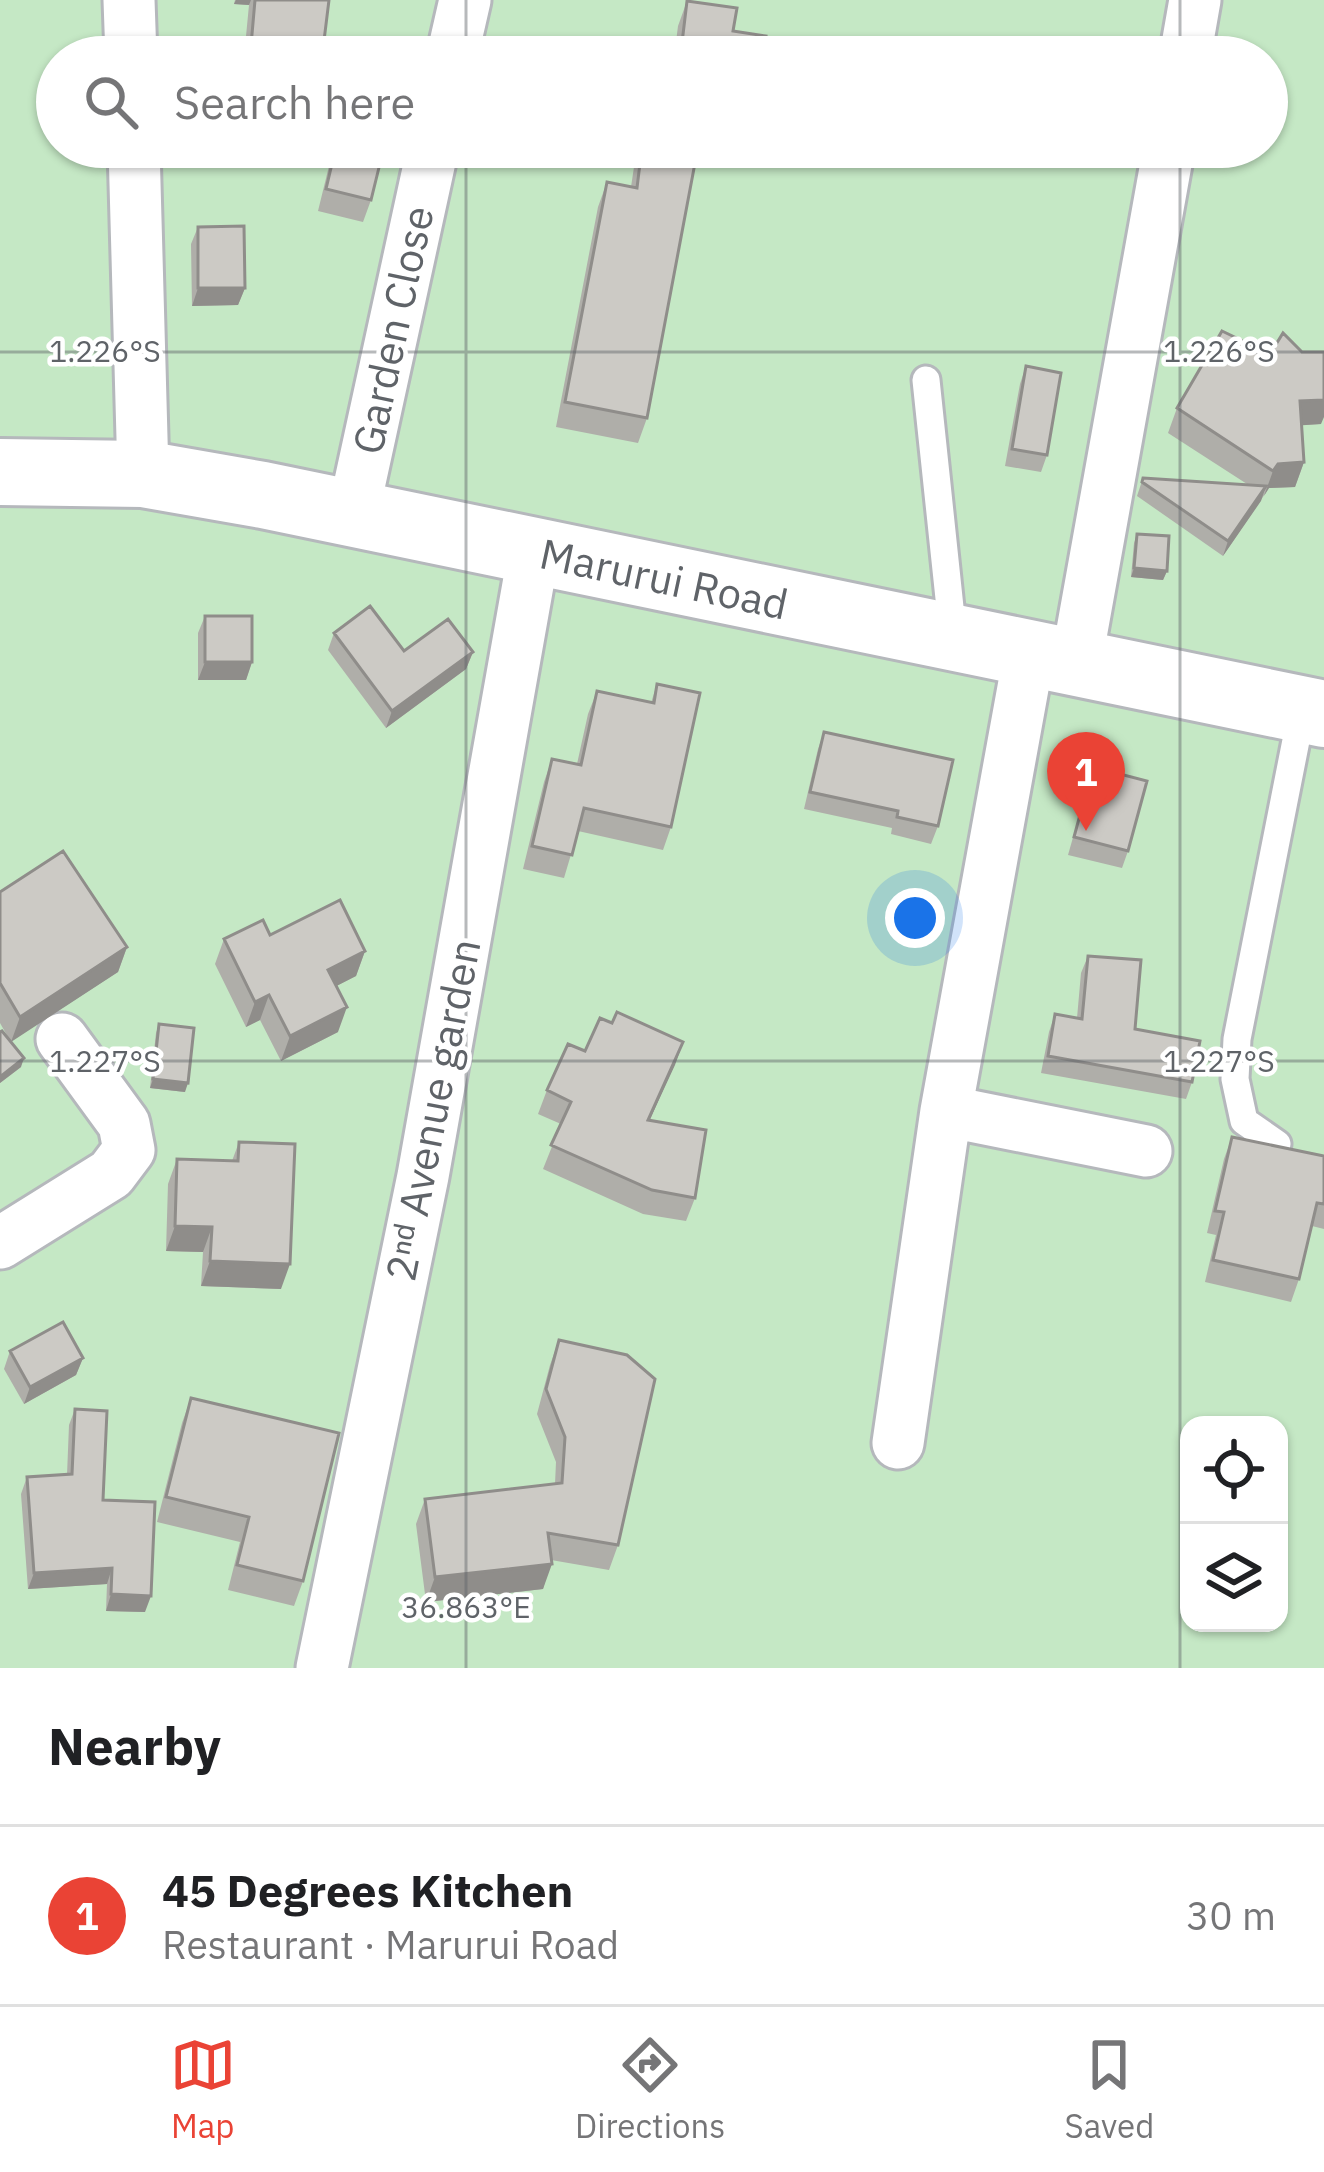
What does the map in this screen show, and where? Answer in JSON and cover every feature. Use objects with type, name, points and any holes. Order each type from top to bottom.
[{"type":"street","points":[[129,0],[130,36]]},
{"type":"street","points":[[457,36],[465,0]]},
{"type":"street","points":[[1189,36],[1195,0]]},
{"type":"street","points":[[135,168],[143,474]]},
{"type":"street","name":"Garden Close","points":[[353,514],[428,168]]},
{"type":"street","points":[[898,1443],[946,1111],[1164,168]]},
{"type":"street","name":"Marurui Road","points":[[0,472],[143,474],[1313,712]]},
{"type":"street","name":"2ⁿᵈ Avenue garden","points":[[322,1668],[423,1176],[534,551]]},
{"type":"street","points":[[0,1244],[111,1174],[129,1150],[124,1124],[62,1040]]},
{"type":"street","points":[[946,1111],[1145,1151]]},
{"type":"lane","points":[[926,380],[953,640]]},
{"type":"lane","points":[[1277,1144],[1244,1121],[1235,1079],[1237,1040],[1313,712]]},
{"type":"green space","points":[[0,0],[1324,0],[1324,1668],[0,1668]]},
{"type":"building","points":[[255,0],[329,0],[325,36],[252,36]]},
{"type":"building","points":[[687,1],[737,8],[733,31],[766,36],[683,36]]},
{"type":"building","points":[[331,168],[379,168],[371,200],[326,189]]},
{"type":"building","points":[[639,168],[694,168],[647,418],[565,402],[607,182],[637,188]]},
{"type":"building","points":[[244,226],[245,288],[198,288],[198,227]]},
{"type":"building","points":[[1222,331],[1270,354],[1283,333],[1302,352],[1324,352],[1324,400],[1300,401],[1304,462],[1278,464],[1273,471],[1177,408]]},
{"type":"building","points":[[1026,366],[1061,373],[1047,455],[1012,449]]},
{"type":"building","points":[[1143,478],[1266,486],[1228,541],[1142,482]]},
{"type":"building","points":[[1137,534],[1169,536],[1167,571],[1134,568]]},
{"type":"building","points":[[370,606],[404,651],[448,619],[473,652],[392,711],[334,633]]},
{"type":"building","points":[[205,616],[252,616],[252,662],[205,662]]},
{"type":"building","points":[[657,684],[700,693],[671,827],[584,808],[572,855],[532,846],[552,759],[581,765],[597,691],[654,703]]},
{"type":"building","points":[[824,732],[953,760],[938,826],[897,817],[898,811],[810,792]]},
{"type":"building","points":[[1093,767],[1147,781],[1128,851],[1074,837]]},
{"type":"building","points":[[63,851],[127,947],[20,1017],[0,983],[0,892]]},
{"type":"building","points":[[340,900],[365,951],[328,970],[347,1007],[290,1036],[269,995],[255,1002],[224,939],[263,920],[270,935]]},
{"type":"building","points":[[1088,956],[1141,960],[1135,1029],[1200,1041],[1192,1082],[1048,1056],[1055,1014],[1082,1019]]},
{"type":"building","points":[[617,1012],[683,1042],[648,1120],[706,1130],[695,1198],[652,1190],[551,1145],[571,1102],[547,1090],[568,1044],[585,1051],[600,1018],[612,1023]]},
{"type":"building","points":[[159,1024],[194,1028],[188,1083],[153,1079]]},
{"type":"building","points":[[0,1032],[24,1058],[0,1077]]},
{"type":"building","points":[[1232,1137],[1324,1156],[1324,1204],[1317,1203],[1299,1279],[1213,1260],[1224,1212],[1215,1211]]},
{"type":"building","points":[[239,1142],[295,1144],[290,1264],[210,1261],[212,1227],[175,1226],[177,1159],[238,1161]]},
{"type":"building","points":[[63,1322],[83,1358],[30,1387],[10,1351]]},
{"type":"building","points":[[559,1340],[627,1355],[655,1379],[618,1545],[548,1533],[552,1564],[435,1577],[425,1499],[562,1483],[565,1437],[546,1389]]},
{"type":"building","points":[[191,1398],[339,1433],[303,1581],[237,1565],[249,1517],[166,1497]]},
{"type":"building","points":[[75,1409],[107,1411],[103,1500],[155,1502],[151,1596],[111,1594],[112,1568],[34,1573],[27,1477],[72,1474]]},
{"type":"place","name":"45 Degrees Kitchen","points":[[1086,831]]}]
